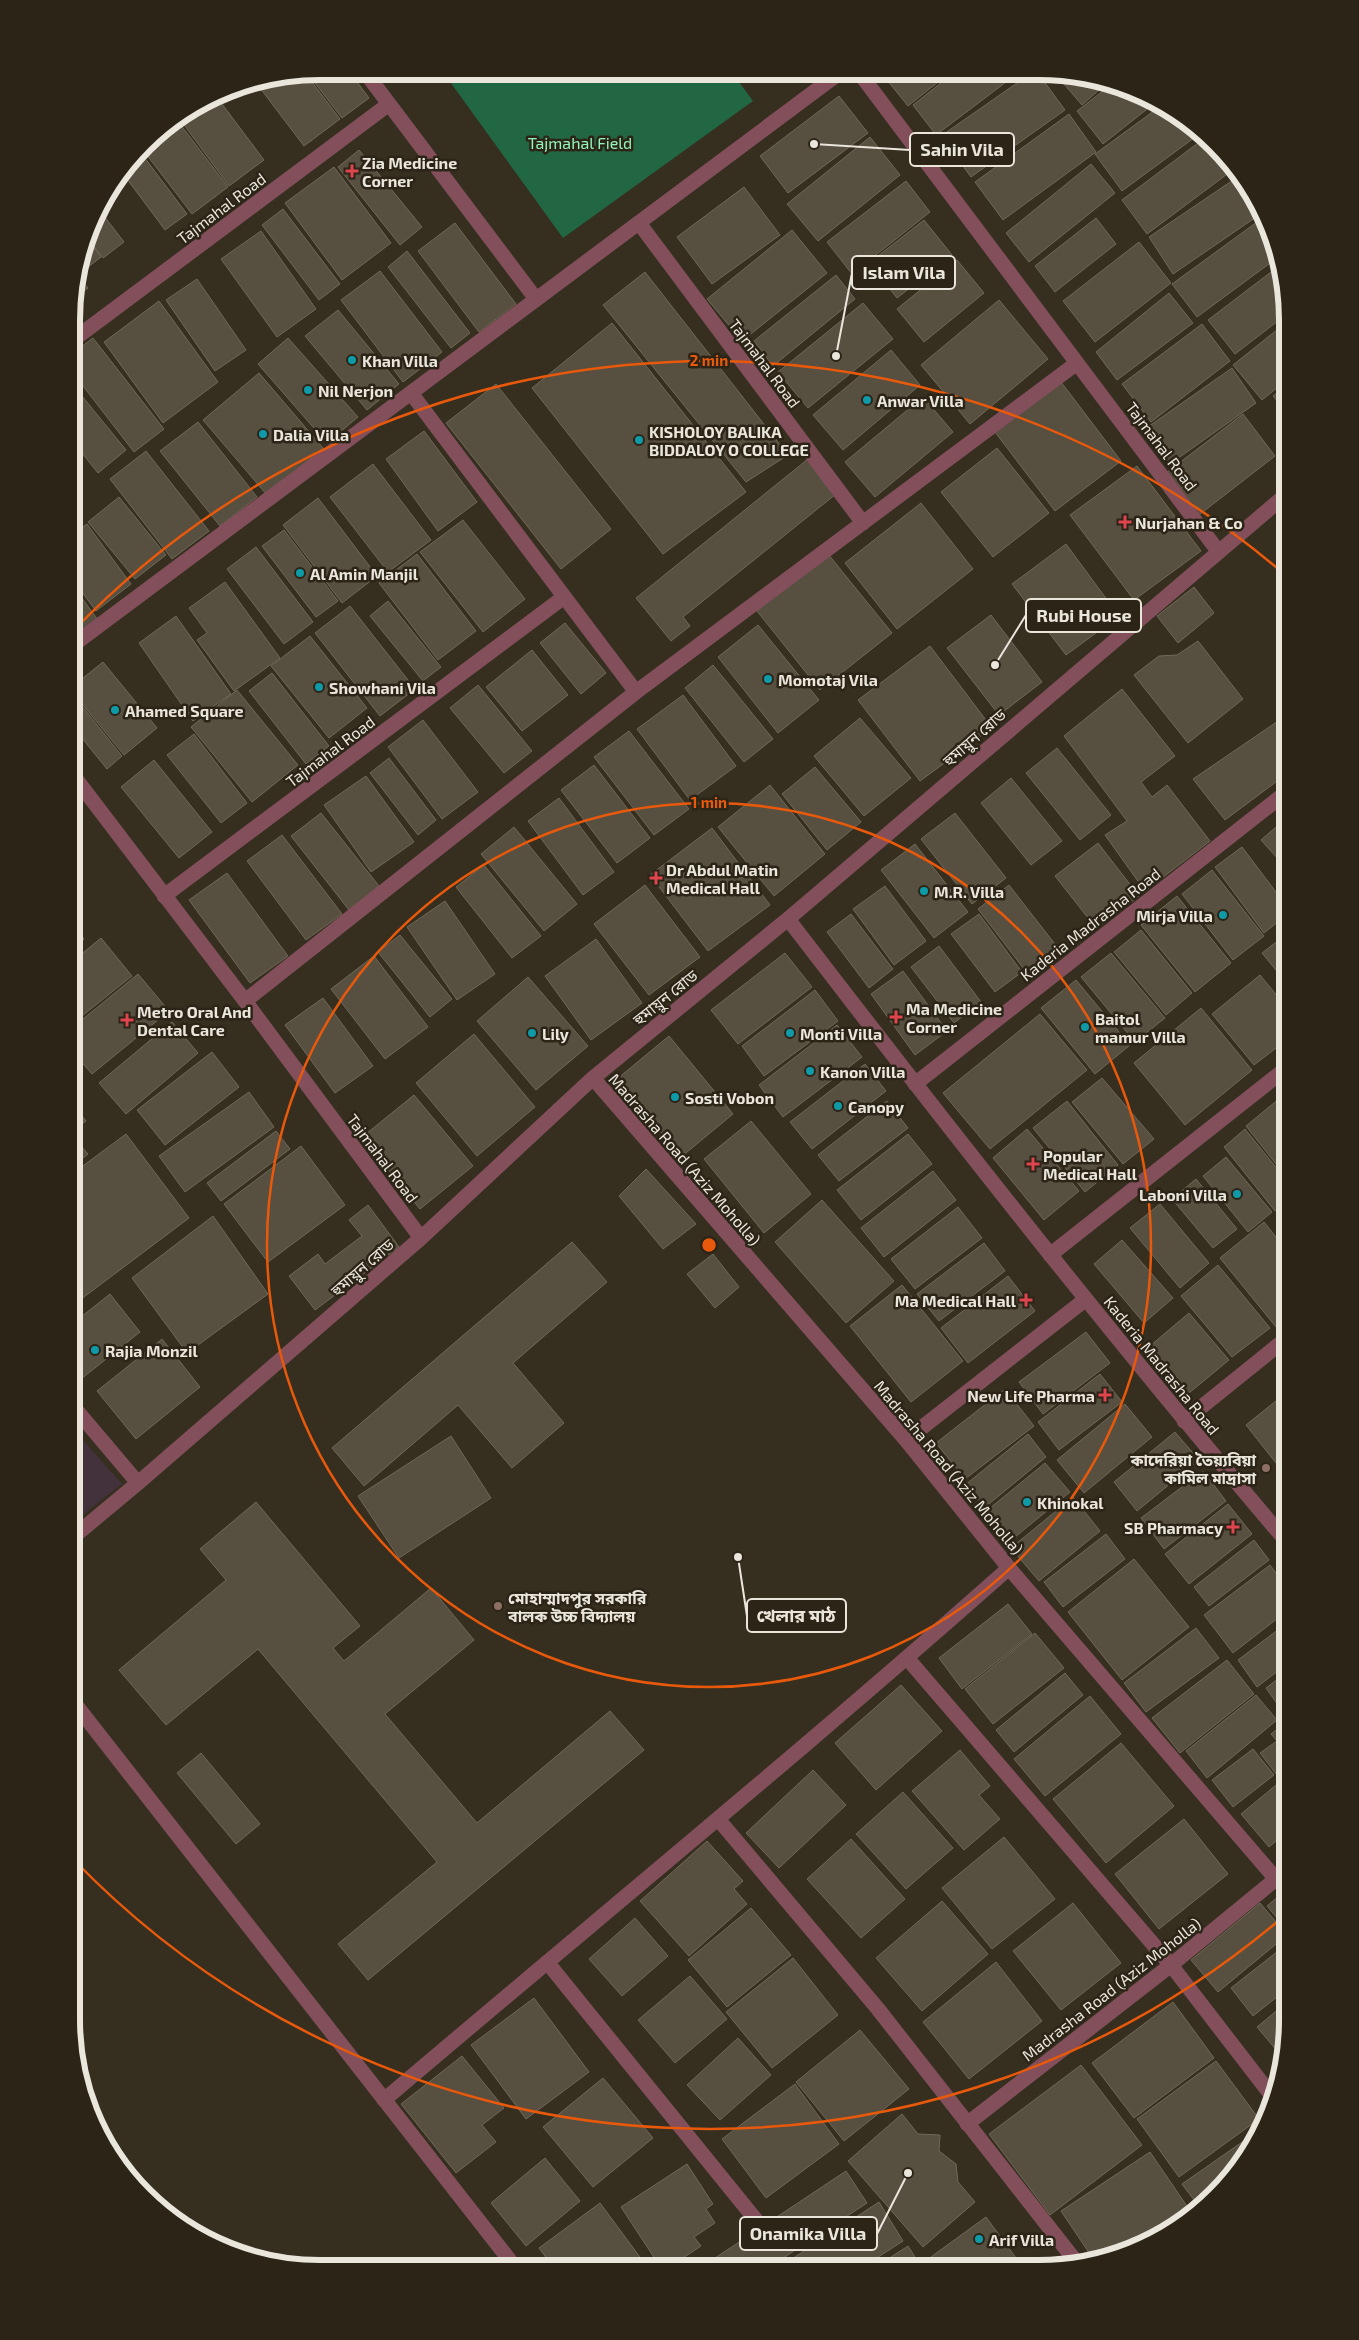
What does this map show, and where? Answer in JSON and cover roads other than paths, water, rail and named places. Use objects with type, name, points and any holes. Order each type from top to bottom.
[{"type":"street","points":[[371,80],[536,300]]},
{"type":"street","points":[[80,640],[830,80]]},
{"type":"street","name":"Tajmahal Road","points":[[865,80],[1218,550]]},
{"type":"street","name":"Tajmahal Road","points":[[80,335],[389,104]]},
{"type":"street","name":"Tajmahal Road","points":[[639,224],[863,523]]},
{"type":"street","points":[[245,1001],[636,692],[1077,363]]},
{"type":"street","points":[[411,393],[636,692]]},
{"type":"street","name":"হুমায়ুন রোড","points":[[80,1531],[421,1238],[593,1078],[788,919],[1218,550],[1279,500]]},
{"type":"street","name":"Tajmahal Road","points":[[164,896],[564,597]]},
{"type":"street","name":"Tajmahal Road","points":[[80,784],[245,1001],[421,1238]]},
{"type":"street","name":"Kaderia Madrasha Road","points":[[915,1084],[1279,798]]},
{"type":"street","name":"Kaderia Madrasha Road","points":[[788,919],[1050,1256],[1184,1421],[1279,1533]]},
{"type":"street","points":[[1050,1256],[1279,1073]]},
{"type":"street","name":"Madrasha Road (Aziz Moholla)","points":[[593,1078],[906,1440],[1009,1568],[1279,1873]]},
{"type":"street","points":[[906,1440],[1086,1299]]},
{"type":"street","points":[[1184,1421],[1279,1344]]},
{"type":"street","points":[[80,1415],[138,1483]]},
{"type":"street","points":[[384,2100],[718,1819],[907,1658],[1009,1568]]},
{"type":"street","points":[[907,1658],[1171,1965],[1268,2092]]},
{"type":"street","points":[[80,1710],[510,2260]]},
{"type":"street","points":[[718,1819],[878,2009],[1073,2258]]},
{"type":"street","name":"Madrasha Road (Aziz Moholla)","points":[[967,2124],[1171,1965],[1279,1877]]},
{"type":"street","points":[[547,1962],[760,2225]]},
{"type":"place","name":"Sahin Vila","points":[[814,144]]},
{"type":"place","name":"Zia Medicine Corner","points":[[352,171]]},
{"type":"place","name":"Islam Vila","points":[[836,356]]},
{"type":"place","name":"Khan Villa","points":[[352,360]]},
{"type":"place","name":"Nil Nerjon","points":[[308,390]]},
{"type":"place","name":"Anwar Villa","points":[[867,400]]},
{"type":"place","name":"Dalia Villa","points":[[263,434]]},
{"type":"place","name":"KISHOLOY BALIKA BIDDALOY O COLLEGE","points":[[639,440]]},
{"type":"place","name":"Nurjahan & Co","points":[[1125,522]]},
{"type":"place","name":"Al Amin Manjil","points":[[300,573]]},
{"type":"place","name":"Rubi House","points":[[995,665]]},
{"type":"place","name":"Momotaj Vila","points":[[768,679]]},
{"type":"place","name":"Showhani Vila","points":[[319,687]]},
{"type":"place","name":"Ahamed Square","points":[[115,710]]},
{"type":"place","name":"Dr Abdul Matin Medical Hall","points":[[656,878]]},
{"type":"place","name":"M.R. Villa","points":[[924,891]]},
{"type":"place","name":"Mirja Villa","points":[[1223,915]]},
{"type":"place","name":"Ma Medicine Corner","points":[[896,1017]]},
{"type":"place","name":"Metro Oral And Dental Care","points":[[127,1020]]},
{"type":"place","name":"Baitol mamur Villa","points":[[1085,1027]]},
{"type":"place","name":"Lily","points":[[532,1033]]},
{"type":"place","name":"Monti Villa","points":[[790,1033]]},
{"type":"place","name":"Kanon Villa","points":[[810,1071]]},
{"type":"place","name":"Sosti Vobon","points":[[675,1097]]},
{"type":"place","name":"Canopy","points":[[838,1106]]},
{"type":"place","name":"Popular Medical Hall","points":[[1033,1164]]},
{"type":"place","name":"Laboni Villa","points":[[1237,1194]]},
{"type":"place","name":"Ma Medical Hall","points":[[1026,1300]]},
{"type":"place","name":"Rajia Monzil","points":[[95,1350]]},
{"type":"place","name":"New Life Pharma","points":[[1105,1395]]},
{"type":"place","name":"কাদেরিয়া তৈয়্যবিয়া কামিল মাদ্রাসা","points":[[1266,1468]]},
{"type":"place","name":"Khinokal","points":[[1027,1502]]},
{"type":"place","name":"SB Pharmacy","points":[[1233,1527]]},
{"type":"place","name":"খেলার মাঠ","points":[[738,1557]]},
{"type":"place","name":"মোহাম্মাদপুর সরকারি বালক উচ্চ বিদ্যালয়","points":[[498,1606]]},
{"type":"place","name":"Onamika Villa","points":[[908,2173]]},
{"type":"place","name":"Arif Villa","points":[[979,2239]]},
{"type":"park label","name":"Tajmahal Field","points":[[580,142]]}]
